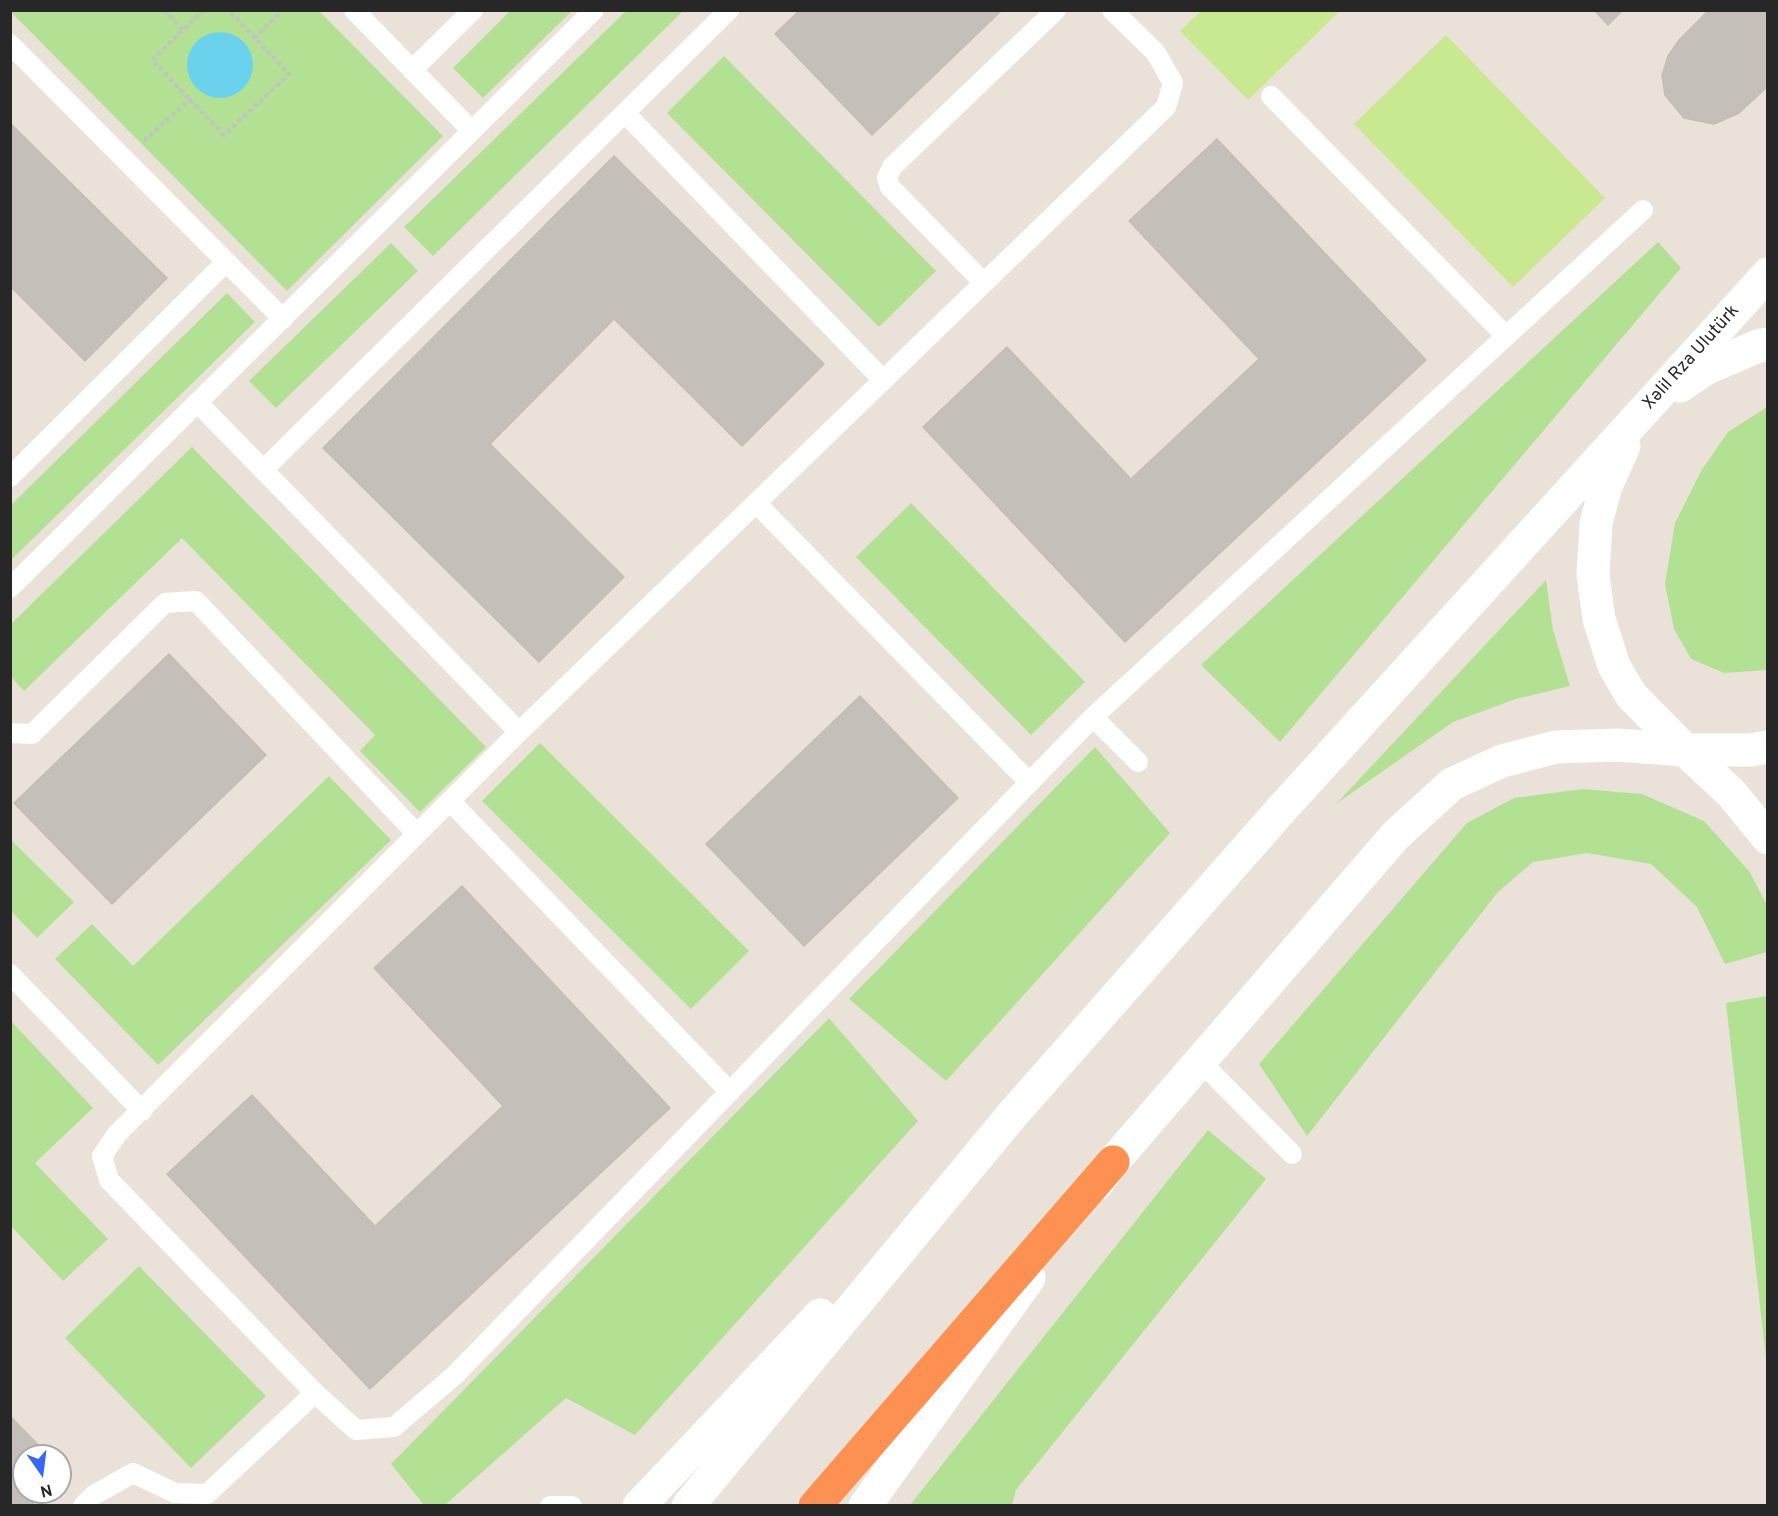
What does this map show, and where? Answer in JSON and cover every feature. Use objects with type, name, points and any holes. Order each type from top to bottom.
[{"type":"highway","points":[[815,1506],[1113,1162]]},
{"type":"main road","name":"Xəlil Rza Ulutürk","points":[[1640,415],[1767,274]]},
{"type":"main road","points":[[688,1506],[1012,1114],[1280,811],[1640,415],[1705,369],[1767,344]]},
{"type":"main road","points":[[1640,415],[1619,454],[1596,523],[1593,575],[1599,619],[1614,666],[1631,695],[1732,794],[1767,838]]},
{"type":"main road","points":[[865,1506],[1113,1162],[1396,835],[1452,784],[1502,761],[1556,747],[1617,746],[1685,750],[1751,750],[1767,747]]},
{"type":"main road","points":[[639,1506],[1012,1114]]},
{"type":"lane","points":[[354,10],[472,131]]},
{"type":"lane","points":[[412,70],[473,10]]},
{"type":"lane","points":[[10,588],[594,10]]},
{"type":"lane","points":[[263,470],[729,10]]},
{"type":"lane","points":[[984,283],[890,187],[887,178],[892,167],[1056,10]]},
{"type":"lane","points":[[1112,10],[1156,53],[1173,83],[1166,107],[519,732],[117,1134],[102,1156],[109,1180],[315,1393],[356,1430],[394,1427],[455,1376],[1093,717],[1643,210]]},
{"type":"lane","points":[[10,44],[283,319]]},
{"type":"lane","points":[[1271,96],[1506,336]]},
{"type":"lane","points":[[625,113],[883,380]]},
{"type":"lane","points":[[10,477],[226,262]]},
{"type":"lane","points":[[198,403],[519,732]]},
{"type":"lane","points":[[756,503],[1029,782]]},
{"type":"lane","points":[[10,733],[32,734],[165,603],[196,601],[417,834]]},
{"type":"lane","points":[[1093,717],[1138,762]]},
{"type":"lane","points":[[450,801],[730,1092]]},
{"type":"lane","points":[[10,974],[142,1111]]},
{"type":"lane","points":[[1200,1061],[1292,1154]]},
{"type":"lane","points":[[82,1506],[94,1495],[133,1473],[175,1493],[207,1494],[315,1393]]},
{"type":"lane","points":[[550,1506],[572,1506]]},
{"type":"path","points":[[164,10],[183,30]]},
{"type":"path","points":[[204,10],[152,60],[225,135],[289,74],[228,10]]},
{"type":"path","points":[[254,38],[283,10]]},
{"type":"path","points":[[124,159],[190,99]]},
{"type":"green space","points":[[511,10],[572,11],[483,98],[453,68]]},
{"type":"green space","points":[[10,11],[319,11],[443,136],[287,291]]},
{"type":"green space","points":[[626,11],[683,11],[433,256],[404,227]]},
{"type":"green space","points":[[1201,11],[1340,11],[1248,100],[1180,31]]},
{"type":"green space","points":[[1446,35],[1605,198],[1513,287],[1354,124]]},
{"type":"green space","points":[[724,56],[936,271],[879,327],[667,113]]},
{"type":"green space","points":[[1658,242],[1681,268],[1280,742],[1201,665]]},
{"type":"green space","points":[[391,243],[418,271],[276,408],[249,381]]},
{"type":"green space","points":[[227,293],[255,322],[11,560],[11,505]]},
{"type":"green space","points":[[1767,407],[1767,670],[1724,673],[1691,659],[1674,629],[1665,584],[1675,523],[1701,471],[1728,432]]},
{"type":"green space","points":[[192,447],[486,747],[420,812],[360,751],[375,735],[182,538],[24,691],[11,677],[11,624]]},
{"type":"green space","points":[[911,503],[1085,682],[1031,735],[856,557]]},
{"type":"green space","points":[[1546,580],[1553,630],[1570,686],[1516,699],[1453,722],[1336,804]]},
{"type":"green space","points":[[540,743],[749,951],[691,1009],[482,801]]},
{"type":"green space","points":[[1095,747],[1170,833],[946,1081],[849,999]]},
{"type":"green space","points":[[329,776],[391,840],[158,1065],[55,959],[92,924],[133,966]]},
{"type":"green space","points":[[1583,789],[1642,794],[1704,821],[1749,871],[1767,905],[1767,952],[1725,964],[1697,907],[1651,864],[1587,853],[1533,862],[1498,892],[1307,1136],[1259,1064],[1467,823],[1514,798]]},
{"type":"green space","points":[[10,839],[74,902],[37,938],[11,911]]},
{"type":"green space","points":[[1768,996],[1767,1368],[1726,1003]]},
{"type":"green space","points":[[829,1018],[918,1121],[635,1435],[566,1398],[445,1505],[424,1505],[391,1464]]},
{"type":"green space","points":[[11,1021],[93,1108],[35,1163],[108,1239],[63,1281],[11,1226]]},
{"type":"green space","points":[[1208,1130],[1266,1179],[1016,1490],[1012,1505],[910,1505]]},
{"type":"green space","points":[[139,1266],[266,1396],[191,1468],[65,1338]]},
{"type":"water","points":[[220,32],[233,35],[243,42],[250,52],[253,65],[250,78],[243,88],[233,95],[220,98],[207,95],[197,88],[190,78],[187,65],[190,52],[197,42],[207,35]]},
{"type":"building","points":[[800,10],[1002,10],[872,135],[775,34]]},
{"type":"building","points":[[1594,10],[1623,10],[1608,25]]},
{"type":"building","points":[[1709,10],[1768,10],[1768,86],[1739,113],[1714,124],[1684,118],[1665,95],[1662,76],[1668,56],[1679,40]]},
{"type":"building","points":[[10,123],[167,278],[85,361],[10,286]]},
{"type":"building","points":[[1217,139],[1426,360],[1125,642],[923,427],[1007,347],[1131,479],[1259,359],[1129,221]]},
{"type":"building","points":[[614,156],[824,364],[742,446],[614,319],[490,444],[624,577],[539,662],[323,448]]},
{"type":"building","points":[[169,654],[266,755],[112,904],[14,803]]},
{"type":"building","points":[[860,696],[958,798],[804,946],[706,844]]},
{"type":"building","points":[[462,886],[670,1108],[370,1389],[167,1174],[252,1095],[375,1226],[503,1106],[374,968]]},
{"type":"building","points":[[10,1416],[37,1444],[12,1444],[12,1504],[32,1504],[30,1506],[10,1506]]}]
